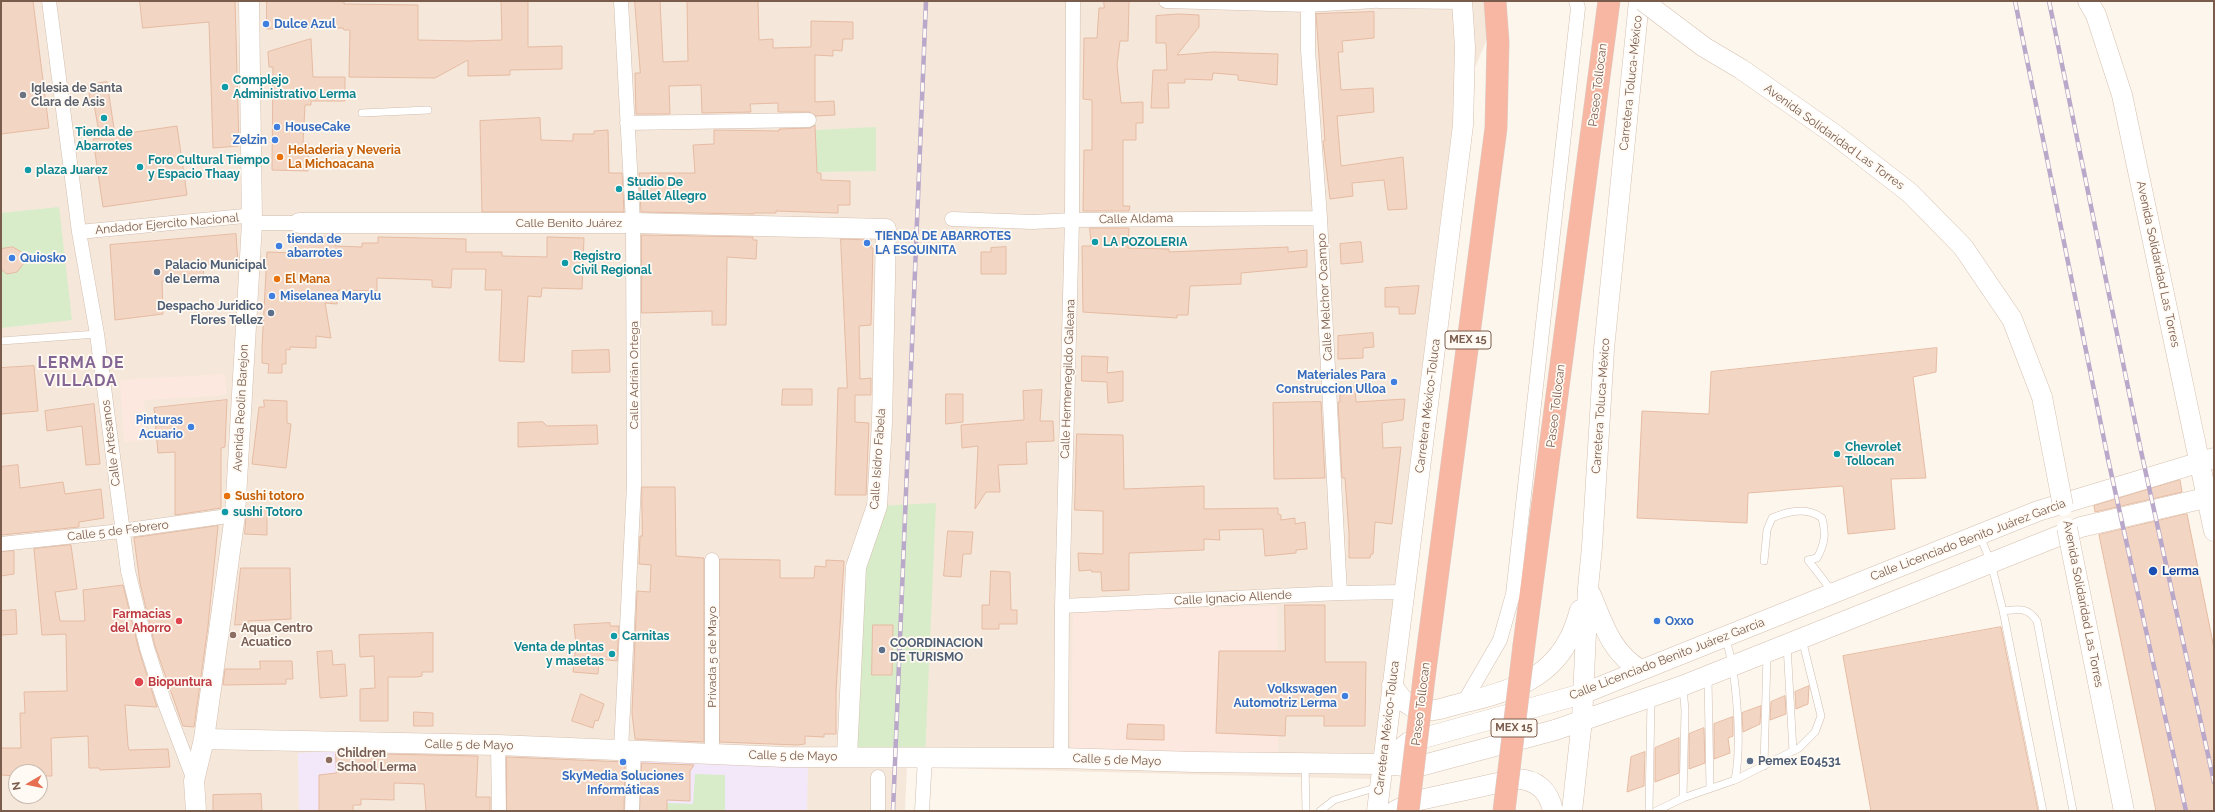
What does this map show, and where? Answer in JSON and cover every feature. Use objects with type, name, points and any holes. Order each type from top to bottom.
[{"type":"highway","name":"Paseo Tollocan","points":[[1408,811],[1496,128],[1498,49],[1495,1]]},
{"type":"highway","name":"Paseo Tollocan","points":[[1504,811],[1524,645],[1609,1]]},
{"type":"main road","name":"Avenida Reolin Barejon","points":[[196,811],[194,781],[204,739],[235,515],[252,223],[249,1]]},
{"type":"main road","name":"Carretera Toluca-México","points":[[1572,811],[1582,720],[1588,588],[1592,547],[1604,348],[1639,1]]},
{"type":"main road","name":"Avenida Solidaridad Las Torres","points":[[1643,1],[1704,47],[1741,69],[1834,134],[1910,193],[1963,247],[2012,319],[2042,397],[2124,811]]},
{"type":"main road","name":"Carretera México-Toluca","points":[[1377,811],[1463,125],[1465,47],[1462,2]]},
{"type":"main road","name":"Avenida Solidaridad Las Torres","points":[[2092,6],[2122,95],[2207,460],[2214,532]]},
{"type":"main road","name":"Calle Benito Juárez","points":[[299,223],[633,223],[886,229]]},
{"type":"main road","name":"Calle Isidro Fabela","points":[[847,757],[856,567],[877,506],[882,423],[886,229]]},
{"type":"main road","name":"Calle Licenciado Benito Juárez García","points":[[1382,764],[1409,742],[1582,694],[1979,534],[2058,504],[2207,460]]},
{"type":"main road","points":[[1382,764],[1416,767],[1555,730],[1682,686],[1794,640],[2081,527],[2211,498]]},
{"type":"main road","points":[[1588,588],[1601,623],[1611,640],[1631,664],[1641,670]]},
{"type":"main road","points":[[1392,685],[1405,704],[1418,710],[1436,710],[1519,686],[1538,676],[1555,661],[1569,640],[1588,588]]},
{"type":"main road","name":"Calle 5 de Mayo","points":[[204,739],[498,745],[712,754],[847,757],[1061,758],[1305,764],[1382,764]]},
{"type":"main road","points":[[1395,811],[1415,801],[1516,779],[1526,779],[1541,787],[1547,794],[1553,811]]},
{"type":"street","name":"Calle Artesanos","points":[[49,1],[79,232],[97,334],[121,531],[128,572],[147,648],[164,701],[194,781]]},
{"type":"street","name":"Calle Adrián Ortega","points":[[621,1],[633,223],[634,485],[627,750],[632,811]]},
{"type":"street","name":"Calle Hermenegildo Galeana","points":[[1061,758],[1062,606],[1072,220],[1073,1]]},
{"type":"street","points":[[1166,1],[1308,3],[1374,1]]},
{"type":"street","points":[[1378,1],[1462,2]]},
{"type":"street","name":"Calle Melchor Ocampo","points":[[1308,3],[1308,50],[1320,218],[1340,592]]},
{"type":"street","points":[[1464,702],[1500,640],[1513,594],[1577,4]]},
{"type":"street","points":[[627,123],[809,120]]},
{"type":"street","name":"Andador Ejercito Nacional","points":[[79,232],[244,216],[252,223]]},
{"type":"street","name":"Calle Aldama","points":[[952,219],[1033,222],[1072,220],[1320,218]]},
{"type":"street","name":"Calle Benito Juárez","points":[[252,223],[299,223]]},
{"type":"street","name":"Calle 5 de Febrero","points":[[1,544],[121,531],[235,515]]},
{"type":"street","name":"Privada 5 de Mayo","points":[[712,560],[712,754]]},
{"type":"street","name":"Calle Ignacio Allende","points":[[1062,606],[1340,592],[1405,592]]},
{"type":"street","points":[[498,745],[499,811]]},
{"type":"street","points":[[922,811],[925,757]]},
{"type":"street","points":[[878,777],[878,811]]},
{"type":"lane","points":[[362,113],[428,110]]},
{"type":"lane","points":[[1,341],[97,334]]},
{"type":"lane","points":[[1764,561],[1767,530],[1772,518],[1782,513],[1814,511],[1822,518],[1825,536],[1822,549],[1817,558],[1808,560],[1834,593]]},
{"type":"lane","points":[[1979,534],[1991,563],[2003,611],[2043,811]]},
{"type":"lane","points":[[2003,611],[2019,609],[2031,613],[2037,621],[2072,811]]},
{"type":"lane","points":[[1725,636],[1732,665],[1739,739],[1735,780]]},
{"type":"lane","points":[[1793,751],[1794,640]]},
{"type":"lane","points":[[1656,811],[1683,798],[1735,780],[1764,766],[1793,751],[1816,732],[1821,716],[1794,640]]},
{"type":"lane","points":[[1764,766],[1767,651]]},
{"type":"lane","points":[[1708,675],[1710,788]]},
{"type":"lane","points":[[1682,686],[1685,710],[1683,798]]},
{"type":"lane","points":[[1650,811],[1651,696]]},
{"type":"lane","points":[[1305,764],[1306,811]]},
{"type":"lane","points":[[1320,811],[1334,800],[1380,787]]},
{"type":"shaded area","name":"LERMA DE VILLADA","points":[[1,1],[1503,1],[1453,120],[1371,779],[907,767],[905,811],[1,811]]},
{"type":"shaded area","points":[[225,374],[226,395],[144,400],[147,440],[124,442],[120,380]]},
{"type":"shaded area","points":[[1277,606],[1278,753],[1071,751],[1073,611]]},
{"type":"shaded area","name":"Children School Lerma","points":[[353,750],[353,811],[299,811],[298,753]]},
{"type":"shaded area","points":[[640,759],[808,765],[807,811],[640,811]]},
{"type":"green space","points":[[876,127],[876,171],[817,172],[816,130]]},
{"type":"green space","points":[[59,207],[72,320],[1,328],[1,213]]},
{"type":"green space","points":[[936,503],[925,757],[847,757],[856,567],[877,506]]},
{"type":"green space","points":[[695,774],[725,775],[725,811],[667,811],[667,803],[693,804]]},
{"type":"building","name":"Iglesia de Santa Clara de Asis","points":[[1,1],[33,1],[49,128],[1,134]]},
{"type":"building","name":"Complejo Administrativo Lerma","points":[[140,1],[235,1],[239,146],[213,148],[209,22],[143,28]]},
{"type":"building","points":[[267,1],[344,1],[344,4],[418,5],[418,40],[468,41],[502,40],[501,1],[528,1],[528,47],[562,46],[562,69],[510,70],[510,75],[468,76],[468,60],[435,78],[349,77],[350,30],[344,30],[343,28],[267,29]]},
{"type":"building","points":[[635,1],[660,1],[663,62],[688,61],[687,1],[758,1],[759,40],[773,39],[773,48],[811,47],[811,21],[853,22],[853,39],[843,39],[842,51],[833,50],[833,56],[815,55],[815,102],[834,101],[835,115],[816,116],[809,112],[778,112],[778,103],[750,104],[751,112],[702,113],[701,85],[669,86],[670,114],[636,114],[635,73],[640,73]]},
{"type":"building","points":[[1104,1],[1129,1],[1128,41],[1120,41],[1117,65],[1121,103],[1143,102],[1143,123],[1136,123],[1136,140],[1123,140],[1123,206],[1130,206],[1129,211],[1083,211],[1084,150],[1092,150],[1092,100],[1083,99],[1084,38],[1097,38],[1099,8],[1104,8]]},
{"type":"building","points":[[1374,12],[1374,38],[1342,41],[1343,52],[1338,52],[1341,90],[1373,88],[1374,112],[1337,116],[1341,166],[1403,157],[1407,209],[1388,210],[1384,180],[1352,183],[1353,196],[1330,199],[1323,141],[1325,141],[1316,14]]},
{"type":"building","points":[[1179,14],[1199,15],[1199,27],[1177,55],[1213,52],[1278,54],[1277,85],[1238,80],[1238,75],[1213,73],[1212,80],[1185,79],[1185,83],[1168,83],[1169,108],[1151,108],[1153,70],[1167,70],[1166,43],[1156,43],[1156,16]]},
{"type":"building","points":[[311,39],[313,77],[345,77],[345,101],[311,101],[311,105],[305,105],[303,143],[308,143],[308,171],[272,170],[273,67],[269,67],[268,52]]},
{"type":"building","name":"Foro Cultural Tiempo y Espacio Thaay","points":[[107,82],[115,135],[177,126],[187,195],[103,207],[93,139],[100,138],[93,99],[90,100],[88,85]]},
{"type":"building","points":[[540,118],[541,140],[573,141],[573,134],[594,134],[594,131],[608,130],[609,173],[622,173],[624,212],[482,212],[480,121]]},
{"type":"building","points":[[815,125],[817,173],[821,173],[821,180],[850,181],[850,205],[838,205],[838,213],[776,211],[776,213],[754,214],[641,212],[639,173],[695,173],[693,145],[714,144],[714,130],[779,131],[779,129],[810,128]]},
{"type":"building","points":[[1090,228],[1129,228],[1128,248],[1169,249],[1169,252],[1288,247],[1288,252],[1307,250],[1307,267],[1241,273],[1241,284],[1190,286],[1188,315],[1177,315],[1177,318],[1083,312],[1082,246],[1091,246]]},
{"type":"building","name":"Palacio Municipal de Lerma","points":[[236,234],[238,264],[203,265],[204,279],[162,281],[163,314],[115,320],[110,245]]},
{"type":"building","points":[[642,235],[753,237],[753,240],[757,240],[756,259],[727,257],[726,325],[712,325],[712,311],[642,313]]},
{"type":"building","points":[[293,236],[335,237],[335,246],[362,247],[362,243],[378,243],[378,237],[466,239],[466,252],[502,252],[502,256],[547,257],[547,237],[584,238],[582,289],[542,288],[541,297],[528,296],[524,362],[499,361],[502,290],[485,290],[486,269],[452,269],[451,288],[432,287],[432,280],[377,278],[377,291],[338,290],[337,304],[325,303],[331,338],[316,336],[316,348],[290,347],[290,350],[286,349],[286,364],[282,364],[282,373],[268,373],[269,364],[262,363],[267,252],[294,253]]},
{"type":"building","points":[[841,239],[871,240],[871,248],[873,248],[871,325],[859,326],[860,379],[871,378],[871,395],[855,395],[855,422],[869,423],[866,495],[835,495],[838,388],[847,388]]},
{"type":"building","points":[[1361,242],[1363,262],[1341,264],[1340,244]]},
{"type":"building","name":"Quiosko","points":[[13,247],[23,253],[24,263],[17,272],[7,274],[1,269],[1,249]]},
{"type":"building","points":[[1006,247],[1006,274],[981,274],[981,252],[991,252],[991,248]]},
{"type":"building","points":[[1419,286],[1415,314],[1399,314],[1399,307],[1385,307],[1385,288]]},
{"type":"building","points":[[1373,333],[1374,347],[1363,348],[1363,358],[1338,359],[1338,336]]},
{"type":"building","name":"Chevrolet Tollocan","points":[[1937,348],[1936,372],[1913,377],[1926,478],[1891,479],[1895,529],[1848,534],[1843,486],[1748,493],[1747,523],[1637,518],[1642,411],[1709,414],[1711,372]]},
{"type":"building","points":[[609,350],[610,372],[572,373],[572,351]]},
{"type":"building","points":[[1082,356],[1108,357],[1107,373],[1123,371],[1123,401],[1108,403],[1107,382],[1082,381]]},
{"type":"building","points":[[34,366],[38,411],[1,414],[1,368]]},
{"type":"building","points":[[1355,387],[1356,402],[1405,399],[1403,420],[1382,423],[1383,448],[1401,447],[1392,524],[1375,522],[1373,554],[1371,554],[1370,558],[1349,558],[1349,533],[1345,478],[1342,478],[1338,402],[1340,402],[1340,388]]},
{"type":"building","points":[[783,389],[812,389],[812,405],[782,405]]},
{"type":"building","points":[[1042,390],[1040,421],[1053,421],[1054,441],[1026,442],[1027,464],[998,465],[1000,492],[986,492],[975,509],[978,446],[962,448],[961,425],[1024,420],[1023,391]]},
{"type":"building","points":[[946,394],[963,394],[963,422],[946,424]]},
{"type":"building","points":[[227,400],[225,447],[221,448],[221,508],[175,515],[175,452],[158,453],[154,408]]},
{"type":"building","points":[[264,400],[287,401],[287,423],[291,424],[286,468],[252,464],[259,407],[264,407]]},
{"type":"building","points":[[1321,402],[1325,478],[1274,479],[1273,403]]},
{"type":"building","points":[[94,404],[100,464],[86,465],[82,426],[47,431],[45,411]]},
{"type":"building","points":[[543,422],[547,426],[597,425],[598,444],[518,447],[518,423]]},
{"type":"building","points":[[1077,434],[1123,435],[1124,489],[1204,486],[1204,509],[1278,508],[1278,514],[1281,515],[1281,520],[1295,518],[1295,524],[1305,522],[1307,549],[1296,550],[1296,553],[1265,556],[1263,529],[1219,530],[1220,540],[1204,539],[1204,550],[1129,553],[1129,590],[1102,591],[1101,572],[1092,572],[1091,570],[1079,571],[1078,553],[1103,554],[1103,511],[1075,510]]},
{"type":"building","points":[[18,465],[20,488],[63,482],[65,494],[101,489],[104,518],[79,522],[79,527],[1,535],[1,467]]},
{"type":"building","points":[[2180,480],[2182,492],[2095,512],[2094,506]]},
{"type":"building","points":[[642,487],[675,487],[676,556],[704,558],[704,742],[635,739],[632,713],[637,591],[650,592],[651,565],[639,564],[640,536],[642,536]]},
{"type":"building","points":[[247,510],[267,510],[267,535],[245,534]]},
{"type":"building","name":"Lerma","points":[[2187,514],[2214,648],[2214,811],[2156,811],[2099,535]]},
{"type":"building","name":"Farmacias del Ahorro","points":[[218,526],[208,626],[194,727],[183,726],[155,646],[140,583],[134,538]]},
{"type":"building","points":[[948,531],[973,532],[971,554],[963,554],[961,577],[944,576]]},
{"type":"building","points":[[71,545],[77,589],[55,592],[60,621],[85,621],[83,590],[123,585],[139,650],[157,707],[125,705],[129,750],[168,749],[170,767],[100,770],[99,768],[89,768],[88,736],[51,738],[52,776],[48,776],[48,764],[8,764],[8,775],[1,775],[1,748],[21,748],[20,713],[25,713],[24,692],[67,691],[66,634],[42,635],[34,549]]},
{"type":"building","points":[[14,551],[14,574],[1,576],[1,552]]},
{"type":"building","points":[[720,559],[780,560],[780,578],[814,578],[815,566],[826,567],[826,560],[844,561],[836,691],[836,734],[824,734],[824,737],[805,736],[805,744],[797,745],[720,742]]},
{"type":"building","points":[[241,568],[290,568],[291,619],[248,621],[248,624],[235,625]]},
{"type":"building","points":[[991,571],[1010,572],[1011,610],[1017,610],[1017,624],[999,624],[999,629],[982,629],[982,605],[989,605]]},
{"type":"building","points":[[1285,605],[1325,605],[1325,662],[1366,662],[1365,726],[1324,726],[1324,716],[1286,716],[1285,736],[1216,733],[1219,651],[1285,651]]},
{"type":"building","points":[[16,610],[17,634],[1,635],[1,611]]},
{"type":"building","points":[[610,623],[610,626],[619,626],[617,661],[599,659],[598,674],[573,672],[576,645],[574,625]]},
{"type":"building","name":"COORDINACION DE TURISMO","points":[[873,625],[893,625],[892,675],[872,675]]},
{"type":"building","points":[[2001,627],[2038,811],[1871,811],[1843,656]]},
{"type":"building","points":[[433,633],[433,672],[422,672],[422,676],[417,677],[388,677],[388,721],[360,721],[360,689],[375,688],[374,656],[360,657],[359,635]]},
{"type":"building","points":[[332,651],[333,665],[345,664],[347,696],[320,698],[317,652]]},
{"type":"building","points":[[260,661],[292,661],[293,679],[286,679],[286,684],[223,685],[225,669],[260,669]]},
{"type":"building","points":[[1809,686],[1808,704],[1796,709],[1795,692]]},
{"type":"building","points":[[581,694],[604,704],[598,721],[595,720],[593,728],[572,721]]},
{"type":"building","points":[[1785,696],[1786,714],[1770,720],[1771,702]]},
{"type":"building","points":[[1761,706],[1760,724],[1743,732],[1742,713]]},
{"type":"building","points":[[414,712],[433,713],[433,726],[414,726]]},
{"type":"building","points":[[1733,717],[1733,736],[1728,738],[1730,753],[1714,759],[1714,724]]},
{"type":"building","points":[[1128,724],[1164,725],[1164,740],[1127,739]]},
{"type":"building","points":[[1704,728],[1705,763],[1689,769],[1689,734]]},
{"type":"building","points":[[1679,738],[1679,773],[1655,782],[1655,748]]},
{"type":"building","points":[[1645,752],[1644,786],[1627,792],[1631,757]]},
{"type":"building","points":[[336,753],[478,756],[476,797],[490,797],[490,811],[426,811],[424,784],[394,783],[394,800],[361,799],[361,805],[353,805],[353,811],[319,811],[319,775],[336,773]]},
{"type":"building","points":[[507,757],[625,762],[624,811],[507,811]]},
{"type":"building","points":[[642,763],[694,765],[690,771],[690,801],[667,800],[667,811],[640,811]]},
{"type":"building","points":[[261,794],[262,811],[213,811],[213,795]]},
{"type":"railway","points":[[893,811],[926,1]]},
{"type":"railway","points":[[2015,1],[2108,459],[2186,811]]},
{"type":"railway","points":[[2049,1],[2141,451],[2214,782]]},
{"type":"place","name":"Dulce Azul","points":[[266,24]]},
{"type":"place","name":"Complejo Administrativo Lerma","points":[[225,87]]},
{"type":"place","name":"Iglesia de Santa Clara de Asis","points":[[23,95]]},
{"type":"place","name":"Tienda de Abarrotes","points":[[104,118]]},
{"type":"place","name":"HouseCake","points":[[277,127]]},
{"type":"place","name":"Zelzin","points":[[275,140]]},
{"type":"place","name":"Heladeria y Neveria La Michoacana","points":[[280,157]]},
{"type":"place","name":"Foro Cultural Tiempo y Espacio Thaay","points":[[140,167]]},
{"type":"place","name":"plaza Juarez","points":[[28,170]]},
{"type":"place","name":"Studio De Ballet Allegro","points":[[619,189]]},
{"type":"place","name":"LA POZOLERIA","points":[[1095,242]]},
{"type":"place","name":"TIENDA DE ABARROTES LA ESQUINITA","points":[[867,243]]},
{"type":"place","name":"tienda de abarrotes","points":[[279,246]]},
{"type":"place","name":"Quiosko","points":[[12,258]]},
{"type":"place","name":"Registro Civil Regional","points":[[565,263]]},
{"type":"place","name":"Palacio Municipal de Lerma","points":[[157,272]]},
{"type":"place","name":"El Mana","points":[[277,279]]},
{"type":"place","name":"Miselanea Marylu","points":[[272,296]]},
{"type":"place","name":"Despacho Juridico Flores Tellez","points":[[271,313]]},
{"type":"place","name":"Materiales Para Construccion Ulloa","points":[[1394,382]]},
{"type":"place","name":"Pinturas Acuario","points":[[191,427]]},
{"type":"place","name":"Chevrolet Tollocan","points":[[1837,454]]},
{"type":"place","name":"Sushi totoro","points":[[227,496]]},
{"type":"place","name":"sushi Totoro","points":[[225,512]]},
{"type":"place","name":"Lerma","points":[[2153,571]]},
{"type":"place","name":"Farmacias del Ahorro","points":[[179,621]]},
{"type":"place","name":"Oxxo","points":[[1657,621]]},
{"type":"place","name":"Aqua Centro Acuatico","points":[[233,635]]},
{"type":"place","name":"Carnitas","points":[[614,636]]},
{"type":"place","name":"COORDINACION DE TURISMO","points":[[882,650]]},
{"type":"place","name":"Venta de plntas y masetas","points":[[612,654]]},
{"type":"place","name":"Biopuntura","points":[[139,682]]},
{"type":"place","name":"Volkswagen Automotriz Lerma","points":[[1345,696]]},
{"type":"place","name":"Children School Lerma","points":[[329,760]]},
{"type":"place","name":"Pemex E04531","points":[[1750,761]]},
{"type":"place","name":"SkyMedia Soluciones Informáticas","points":[[623,762]]},
{"type":"district","name":"LERMA DE VILLADA","points":[[81,372]]}]
